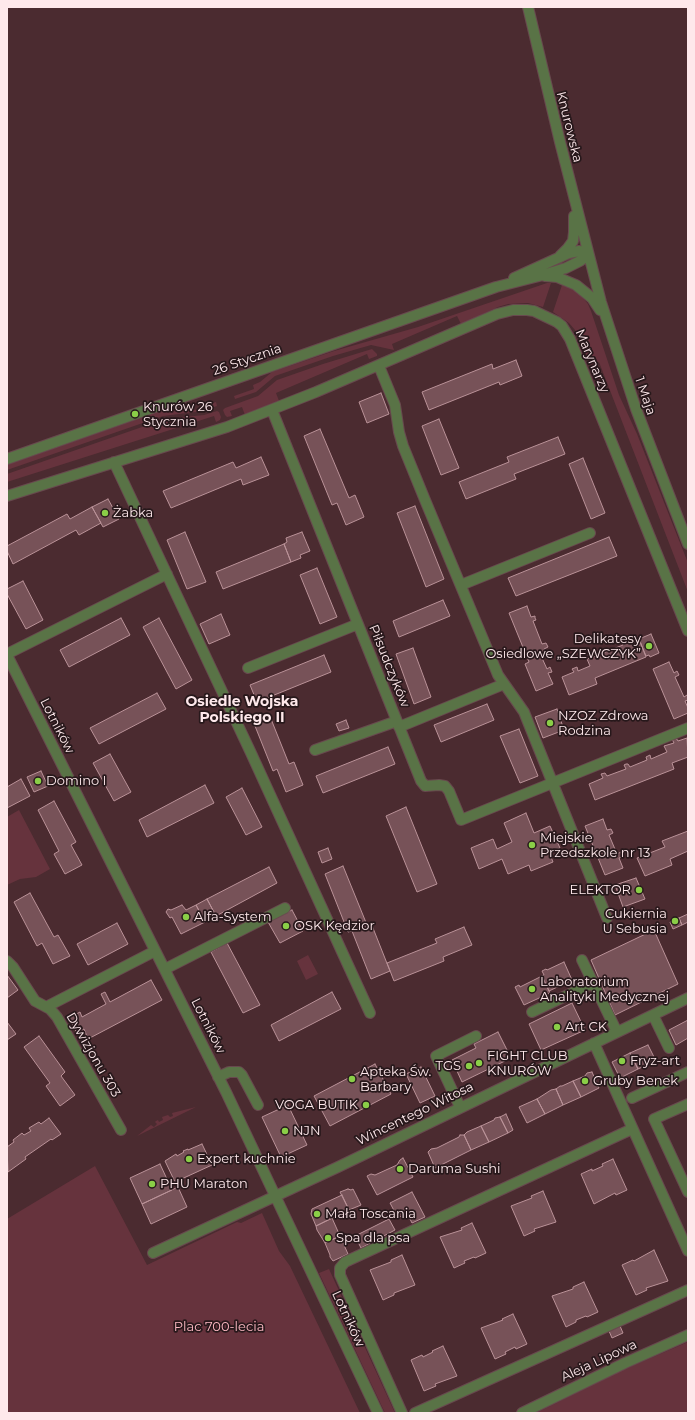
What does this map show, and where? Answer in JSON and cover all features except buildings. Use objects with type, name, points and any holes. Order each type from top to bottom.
[{"type":"street","name":"Knurowska","points":[[528,7],[540,62],[587,252]]},
{"type":"street","points":[[559,257],[570,245],[574,236],[572,191]]},
{"type":"street","name":"26 Stycznia","points":[[7,459],[496,287],[544,275],[580,261],[584,258],[587,252],[579,251],[569,253],[496,287]]},
{"type":"street","name":"1 Maja","points":[[587,252],[609,328],[638,416],[688,544]]},
{"type":"street","points":[[544,275],[570,281],[587,293],[597,305],[609,328]]},
{"type":"street","name":"Marynarzy","points":[[7,496],[227,427],[379,366],[505,312],[521,310],[534,311],[550,318],[562,326],[567,332],[688,631]]},
{"type":"street","points":[[379,366],[395,405],[399,432],[403,446],[498,675],[524,712],[606,918]]},
{"type":"street","name":"Piłsudczyków","points":[[272,410],[422,784],[425,786],[445,786],[449,791],[461,820],[688,728]]},
{"type":"street","points":[[114,462],[370,1013]]},
{"type":"street","points":[[461,585],[590,533]]},
{"type":"street","points":[[7,654],[167,574]]},
{"type":"street","points":[[248,668],[358,624]]},
{"type":"street","name":"Lotników","points":[[7,654],[218,1076],[378,1413]]},
{"type":"street","points":[[315,750],[398,724],[504,684]]},
{"type":"street","points":[[165,970],[285,908]]},
{"type":"street","points":[[46,1007],[155,951]]},
{"type":"street","points":[[582,960],[617,1032]]},
{"type":"street","name":"Dywizjonu 303","points":[[7,961],[13,967],[35,1001],[53,1012],[57,1017],[121,1130]]},
{"type":"street","points":[[532,1012],[594,983]]},
{"type":"street","name":"Wincentego Witosa","points":[[153,1253],[688,999]]},
{"type":"street","points":[[653,1015],[670,1048]]},
{"type":"street","points":[[460,1107],[436,1056],[476,1036]]},
{"type":"street","points":[[594,1043],[688,1251]]},
{"type":"street","points":[[218,1076],[229,1072],[239,1072],[258,1105]]},
{"type":"street","points":[[632,1098],[688,1072]]},
{"type":"street","points":[[688,1104],[654,1119],[688,1192]]},
{"type":"street","points":[[402,1413],[340,1275],[340,1268],[345,1262],[632,1129]]},
{"type":"street","points":[[415,1413],[688,1290]]},
{"type":"street","name":"Aleja Lipowa","points":[[522,1413],[625,1363],[688,1335]]},
{"type":"green space","points":[[547,283],[551,283],[543,307],[528,303],[508,304],[461,324],[457,316],[392,344],[394,350],[371,345],[333,356],[275,376],[256,392],[235,399],[234,396],[254,389],[253,385],[260,382],[272,372],[334,351],[418,327]]},
{"type":"green space","points":[[562,285],[578,292],[588,304],[591,311],[619,395],[637,434],[688,563],[688,592],[599,362],[590,365],[582,343],[575,330],[569,323],[553,312]]},
{"type":"green space","points":[[372,349],[377,356],[369,359],[367,354],[276,393],[279,401],[245,415],[242,407],[230,411],[232,416],[227,417],[225,415],[223,410],[225,408],[258,396],[277,380]]},
{"type":"green space","points":[[216,402],[217,406],[203,411],[163,416],[7,470],[7,465],[164,410],[168,409],[170,412],[182,408],[195,410]]},
{"type":"green space","points":[[217,411],[221,417],[220,420],[216,422],[214,416],[7,482],[7,474],[165,419],[204,415]]},
{"type":"green space","points":[[19,810],[50,869],[36,877],[20,879],[7,885],[7,817]]},
{"type":"green space","points":[[308,955],[318,974],[306,980],[297,961]]},
{"type":"green space","points":[[196,1107],[137,1136],[151,1125],[154,1127],[157,1124],[155,1122],[156,1121],[158,1120],[159,1122],[163,1120],[162,1117],[168,1115],[170,1117],[173,1116],[172,1113]]},
{"type":"green space","name":"Plac 700-lecia","points":[[95,1166],[147,1265],[237,1222],[241,1223],[262,1213],[279,1251],[290,1266],[360,1413],[7,1413],[7,1219]]},
{"type":"green space","points":[[329,1269],[395,1413],[385,1413],[319,1273]]},
{"type":"green space","points":[[688,1342],[688,1413],[536,1413],[623,1370]]},
{"type":"place","name":"Knurów 26 Stycznia","points":[[135,414]]},
{"type":"place","name":"Żabka","points":[[105,513]]},
{"type":"place","name":"Delikatesy Osiedlowe „SZEWCZYK”","points":[[649,646]]},
{"type":"place","name":"NZOZ Zdrowa Rodzina","points":[[550,723]]},
{"type":"place","name":"Domino I","points":[[38,781]]},
{"type":"place","name":"Miejskie Przedszkole nr 13","points":[[532,845]]},
{"type":"place","name":"ELEKTOR","points":[[639,890]]},
{"type":"place","name":"Alfa-System","points":[[186,917]]},
{"type":"place","name":"Cukiernia U Sebusia","points":[[675,921]]},
{"type":"place","name":"OSK Kędzior","points":[[286,926]]},
{"type":"place","name":"Laboratorium Analityki Medycznej","points":[[532,989]]},
{"type":"place","name":"Art CK","points":[[557,1027]]},
{"type":"place","name":"Fryz-art","points":[[622,1061]]},
{"type":"place","name":"FIGHT CLUB KNURÓW","points":[[479,1063]]},
{"type":"place","name":"TGS","points":[[469,1066]]},
{"type":"place","name":"Apteka Św. Barbary","points":[[352,1079]]},
{"type":"place","name":"Gruby Benek","points":[[585,1081]]},
{"type":"place","name":"VOGA BUTIK","points":[[366,1105]]},
{"type":"place","name":"NJN","points":[[285,1131]]},
{"type":"place","name":"Expert kuchnie","points":[[189,1159]]},
{"type":"place","name":"Daruma Sushi","points":[[400,1169]]},
{"type":"place","name":"PHU Maraton","points":[[152,1184]]},
{"type":"place","name":"Mała Toscania","points":[[317,1214]]},
{"type":"place","name":"Spa dla psa","points":[[328,1238]]},
{"type":"district","name":"Osiedle Wojska Polskiego II","points":[[242,710]]}]
